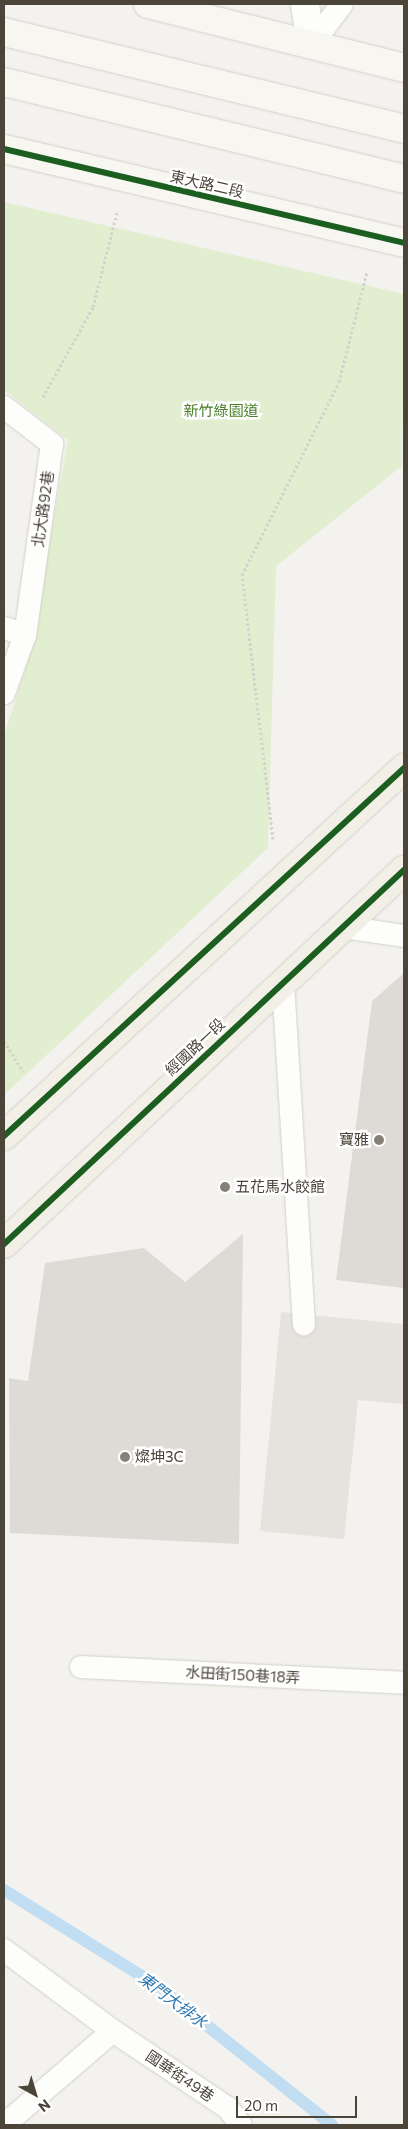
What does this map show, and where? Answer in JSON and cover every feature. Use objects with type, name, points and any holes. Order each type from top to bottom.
[{"type":"main road","points":[[148,4],[404,68]]},
{"type":"main road","points":[[4,32],[404,129]]},
{"type":"main road","points":[[4,82],[404,179]]},
{"type":"main road","name":"東大路二段","points":[[4,149],[404,243]]},
{"type":"main road","points":[[4,1136],[404,768]]},
{"type":"main road","name":"經國路一段","points":[[4,1244],[404,870]]},
{"type":"street","points":[[304,4],[311,46]]},
{"type":"lane","points":[[311,46],[342,4]]},
{"type":"lane","name":"北大路92巷","points":[[4,407],[52,444],[25,634],[4,693]]},
{"type":"lane","points":[[4,628],[25,634]]},
{"type":"lane","points":[[343,926],[404,936]]},
{"type":"lane","points":[[283,982],[304,1324]]},
{"type":"lane","name":"水田街150巷18弄","points":[[82,1667],[404,1683]]},
{"type":"lane","name":"國華街49巷","points":[[4,1950],[113,2031],[228,2108],[241,2125]]},
{"type":"lane","points":[[4,2125],[113,2031]]},
{"type":"path","points":[[39,404],[93,307],[119,205]]},
{"type":"path","points":[[274,848],[242,574],[339,382],[369,261]]},
{"type":"path","points":[[4,1041],[27,1078]]},
{"type":"green space","name":"新竹綠園道","points":[[4,202],[404,294],[402,466],[276,566],[268,848],[4,1095],[4,736],[27,664],[68,440],[4,390]]},
{"type":"shaded area","points":[[281,1312],[404,1324],[404,1404],[358,1400],[344,1539],[260,1531]]},
{"type":"building","name":"寶雅","points":[[404,973],[404,1288],[336,1280],[372,1001]]},
{"type":"building","name":"燦坤3C","points":[[243,1234],[239,1544],[10,1533],[9,1378],[28,1381],[45,1263],[144,1248],[185,1282]]},
{"type":"waterway","name":"東門大排水","points":[[4,1890],[156,1985],[332,2125]]},
{"type":"cycle path","points":[[4,149],[404,243]]},
{"type":"cycle path","points":[[4,1136],[404,768]]},
{"type":"cycle path","points":[[4,1244],[404,870]]},
{"type":"place","name":"寶雅","points":[[379,1140]]},
{"type":"place","name":"五花馬水餃館","points":[[225,1187]]},
{"type":"place","name":"燦坤3C","points":[[125,1457]]}]
